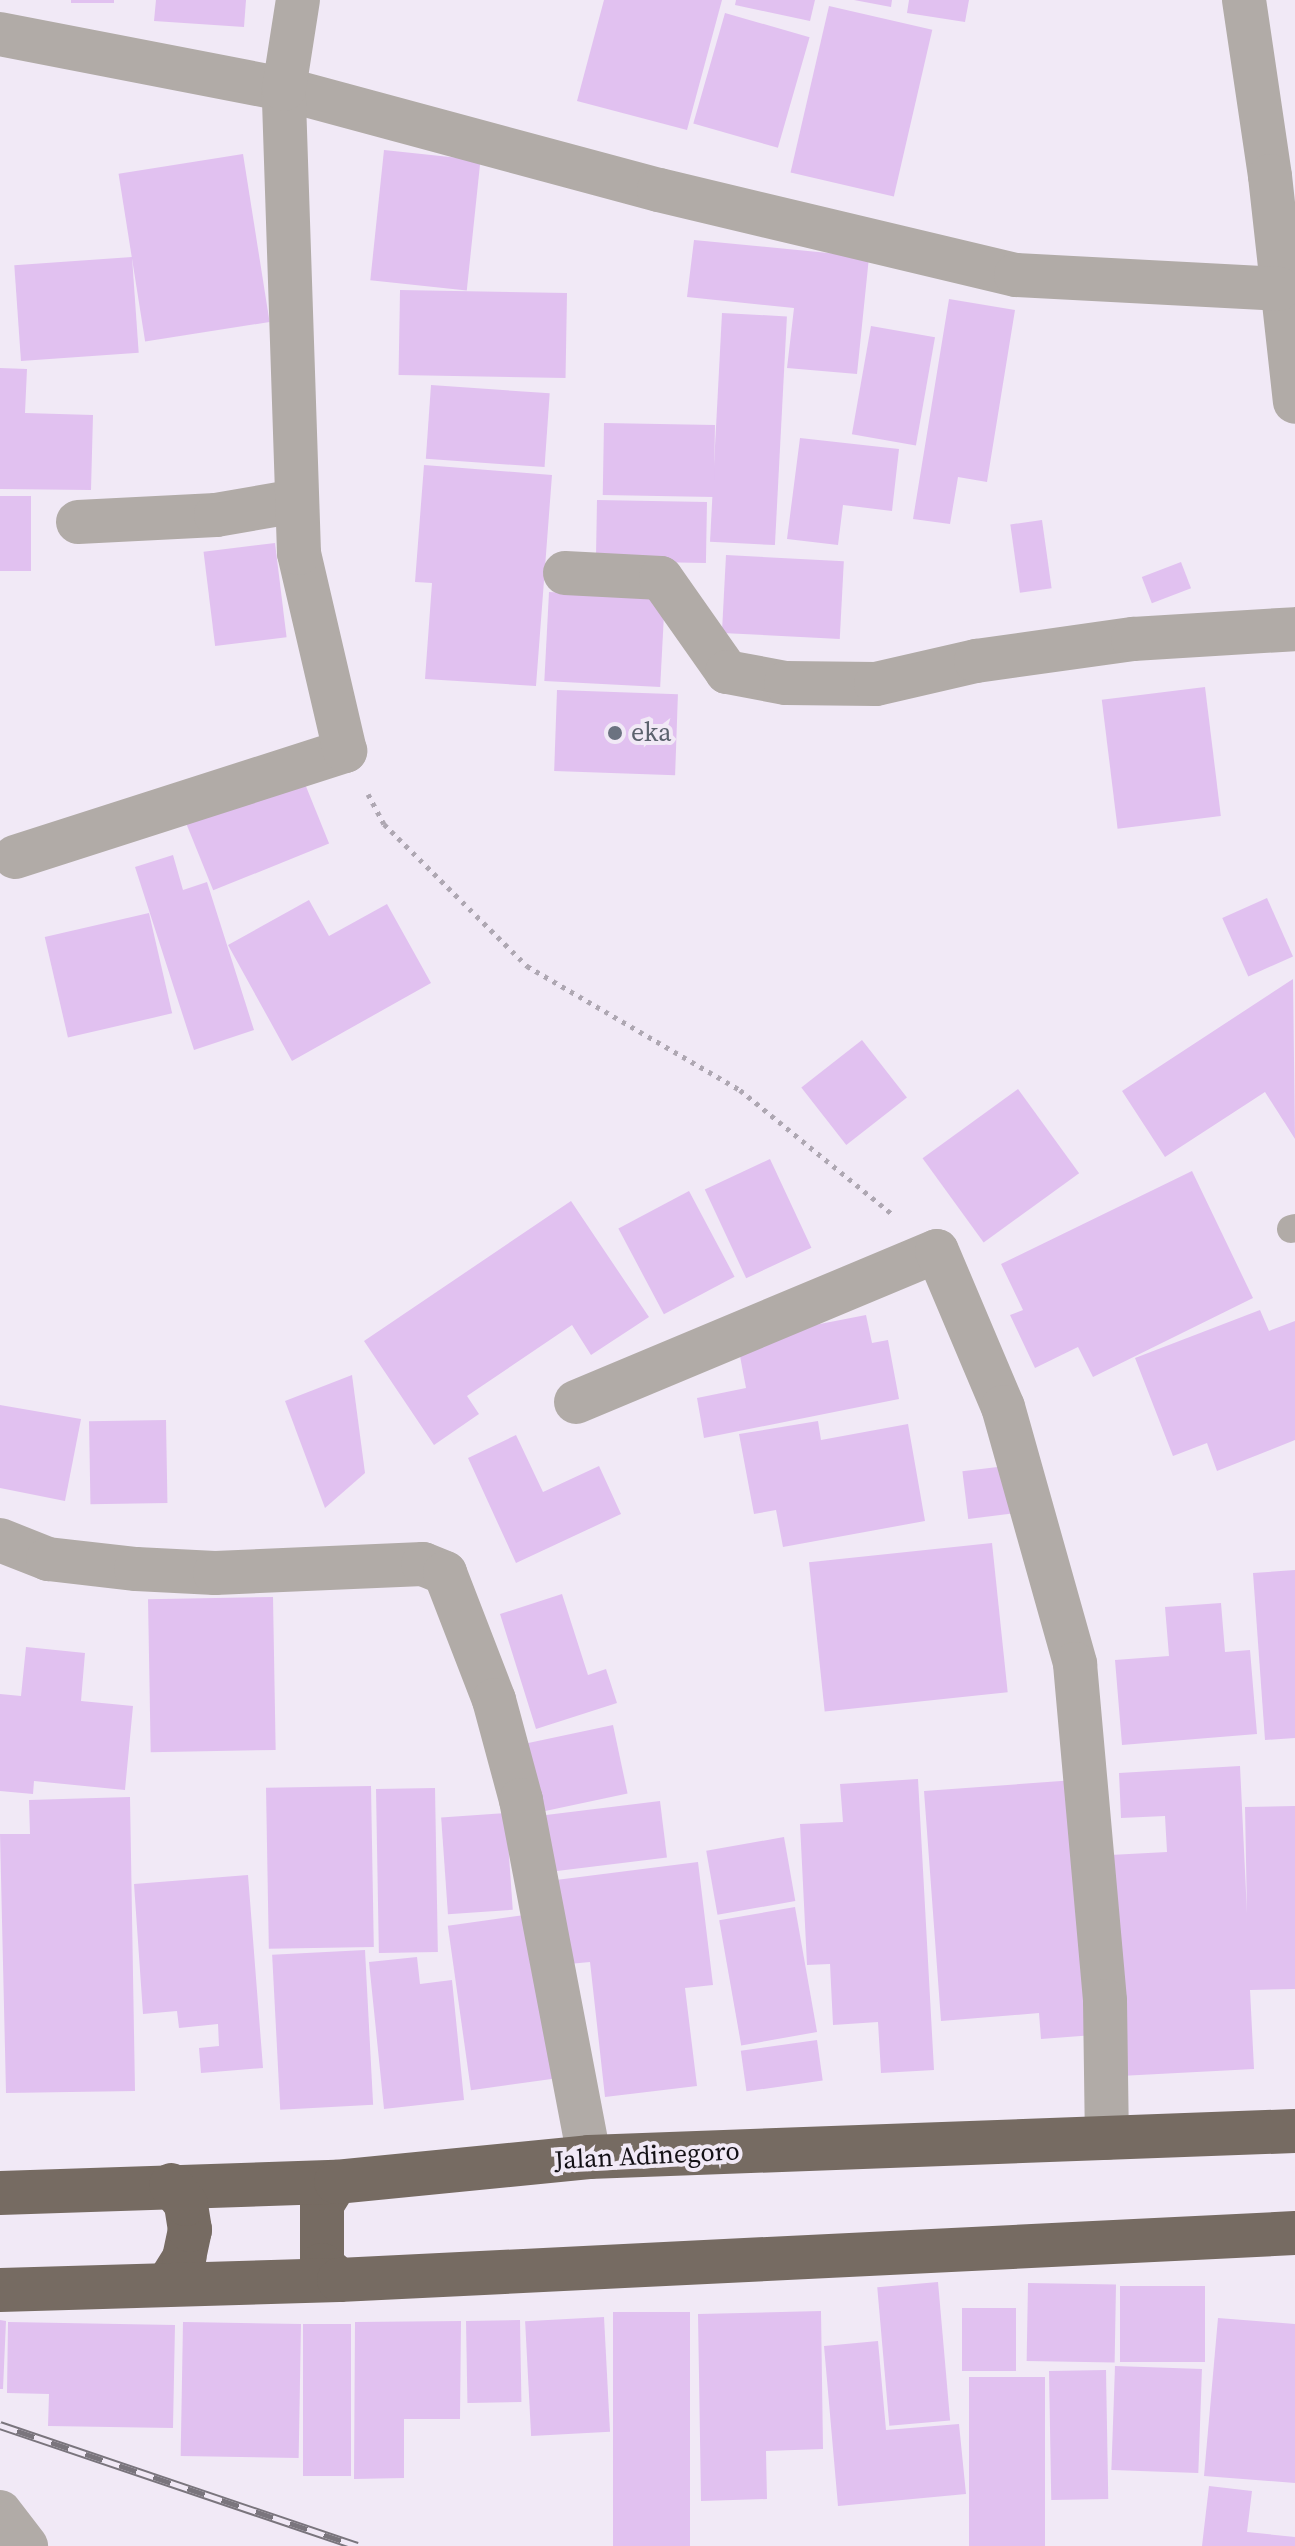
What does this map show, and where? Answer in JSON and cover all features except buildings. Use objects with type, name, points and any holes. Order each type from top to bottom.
[{"type":"highway","name":"Jalan Adinegoro","points":[[0,2193],[171,2185],[336,2182],[589,2157],[1295,2131]]},
{"type":"highway","points":[[336,2182],[322,2204],[322,2265],[339,2280]]},
{"type":"highway","points":[[168,2284],[184,2258],[190,2230],[186,2204],[171,2185]]},
{"type":"highway","points":[[0,2290],[339,2280],[1295,2233]]},
{"type":"street","points":[[15,857],[345,751],[299,553],[284,89],[298,0]]},
{"type":"street","points":[[1244,0],[1270,176],[1279,289],[1295,402]]},
{"type":"street","points":[[0,34],[284,89],[659,190],[1016,275],[1279,289]]},
{"type":"street","points":[[78,522],[216,515],[297,501]]},
{"type":"street","points":[[565,573],[661,578],[727,672],[786,683],[876,684],[976,661],[1133,639],[1295,629]]},
{"type":"street","points":[[576,1402],[937,1251],[1003,1407],[1075,1664],[1105,2001],[1107,2138]]},
{"type":"street","points":[[0,1540],[48,1559],[136,1569],[215,1573],[423,1564],[445,1573],[494,1700],[521,1800],[589,2157]]},
{"type":"street","points":[[0,2512],[26,2546]]},
{"type":"path","points":[[345,751],[384,824],[527,966],[740,1090],[937,1251]]},
{"type":"railway","points":[[0,2425],[357,2546]]},
{"type":"place","name":"eka","points":[[615,733]]}]
